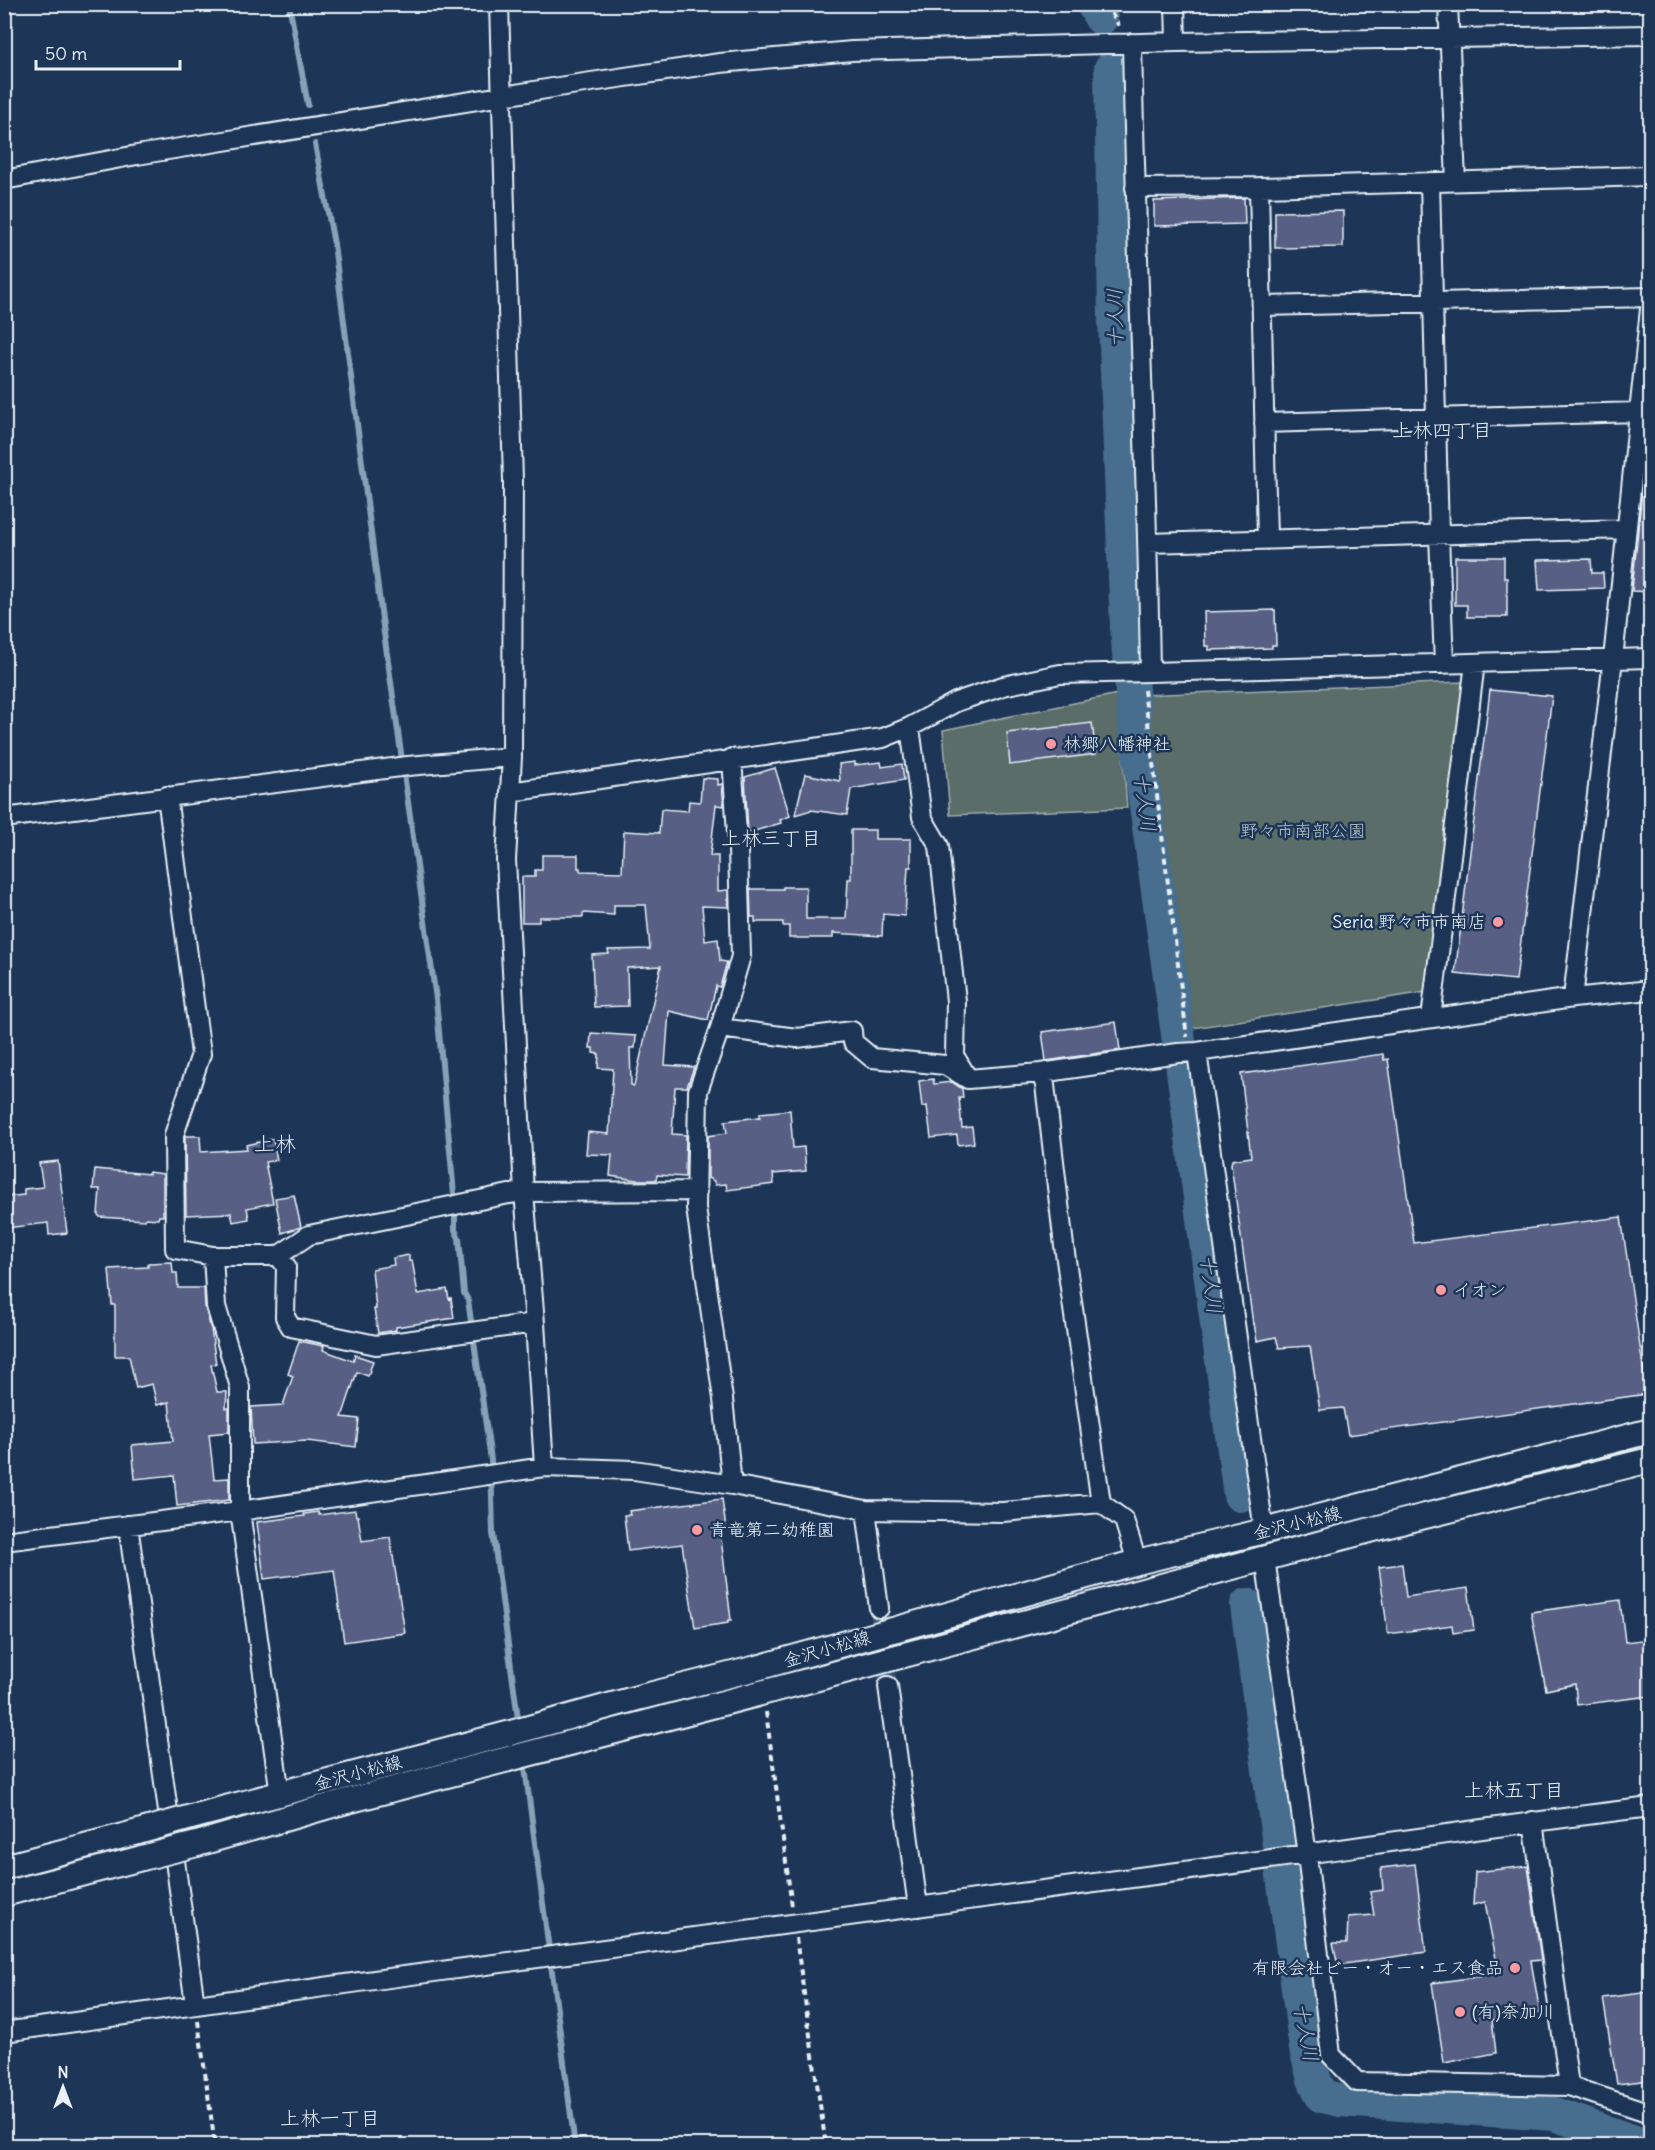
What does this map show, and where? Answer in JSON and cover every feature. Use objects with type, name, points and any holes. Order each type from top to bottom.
[{"type":"main road","name":"金沢小松線","points":[[4,1868],[641,1697],[769,1665],[1137,1562],[1650,1431]]},
{"type":"main road","name":"金沢小松線","points":[[4,1894],[1389,1525],[1650,1460]]},
{"type":"street","points":[[499,4],[513,480],[512,757],[506,860],[524,1192],[544,1467]]},
{"type":"street","points":[[1175,4],[1176,42]]},
{"type":"street","points":[[1449,4],[1456,181]]},
{"type":"street","points":[[4,180],[137,155],[720,63],[852,51],[1176,42],[1650,35]]},
{"type":"street","points":[[1132,43],[1148,543],[1142,672]]},
{"type":"street","points":[[1135,188],[1259,187],[1650,176]]},
{"type":"street","points":[[1430,182],[1444,664]]},
{"type":"street","points":[[1259,187],[1267,540]]},
{"type":"street","points":[[1262,306],[1650,297]]},
{"type":"street","points":[[1573,998],[1613,659],[1650,309]]},
{"type":"street","points":[[1264,423],[1639,412]]},
{"type":"street","points":[[1148,543],[1626,529]]},
{"type":"street","points":[[510,792],[732,758],[883,738],[910,727],[956,702],[1003,686],[1060,674],[1650,658]]},
{"type":"street","points":[[1431,1018],[1475,663]]},
{"type":"street","points":[[910,727],[922,817],[939,846],[956,1001],[955,1057],[968,1079]]},
{"type":"street","points":[[4,818],[408,766],[512,757]]},
{"type":"street","points":[[732,758],[738,849],[741,956],[720,1028],[698,1091],[696,1208],[723,1399],[732,1485]]},
{"type":"street","points":[[166,796],[201,1054],[174,1135],[175,1249],[213,1256],[278,1256],[309,1235],[524,1192],[697,1191]]},
{"type":"street","points":[[720,1028],[797,1038],[852,1031],[853,1042],[872,1058],[945,1065],[968,1079],[1041,1073],[1573,998],[1650,990]]},
{"type":"street","points":[[1190,1052],[1264,1531]]},
{"type":"street","points":[[1041,1073],[1045,1085],[1064,1246],[1101,1503]]},
{"type":"street","points":[[213,1256],[216,1306],[240,1387],[240,1511],[280,1794]]},
{"type":"street","points":[[278,1256],[286,1266],[285,1317],[291,1327],[376,1345],[535,1323]]},
{"type":"street","points":[[4,1541],[240,1511],[544,1467],[634,1470],[732,1485],[866,1510],[1003,1512],[1101,1503],[1124,1521],[1137,1562]]},
{"type":"street","points":[[866,1510],[879,1608]]},
{"type":"street","points":[[128,1525],[195,2004]]},
{"type":"street","points":[[1264,1558],[1299,1856],[1331,2055],[1357,2082],[1569,2086],[1650,2113]]},
{"type":"street","points":[[888,1686],[918,1907]]},
{"type":"street","points":[[4,2032],[538,1956],[1299,1856],[1533,1821],[1650,1807]]},
{"type":"street","points":[[1533,1821],[1569,2086]]},
{"type":"path","points":[[1142,672],[1190,1052]]},
{"type":"path","points":[[765,1707],[826,2145]]},
{"type":"path","points":[[195,2004],[215,2145]]},
{"type":"green space","name":"野々市南部公園","points":[[1463,682],[1426,992],[1187,1029],[1141,695]]},
{"type":"green space","points":[[1118,694],[1127,808],[950,815],[943,730]]},
{"type":"building","points":[[1244,198],[1245,224],[1154,226],[1154,201]]},
{"type":"building","points":[[1343,211],[1343,247],[1275,248],[1275,212]]},
{"type":"building","points":[[1642,491],[1650,492],[1650,592],[1632,591]]},
{"type":"building","points":[[1455,557],[1504,557],[1504,578],[1507,578],[1507,617],[1467,617],[1467,605],[1455,605]]},
{"type":"building","points":[[1591,559],[1592,573],[1603,573],[1604,588],[1539,590],[1537,560]]},
{"type":"building","points":[[1275,610],[1276,645],[1272,645],[1272,648],[1209,650],[1209,646],[1205,646],[1204,612]]},
{"type":"building","points":[[1490,690],[1552,696],[1516,980],[1455,974]]},
{"type":"building","name":"林郷八幡神社","points":[[1092,723],[1096,754],[1010,765],[1007,733]]},
{"type":"building","points":[[855,762],[855,765],[881,762],[882,767],[902,764],[904,780],[851,789],[847,815],[811,810],[795,815],[805,774],[840,781],[839,764]]},
{"type":"building","points":[[775,768],[790,816],[780,820],[781,823],[748,833],[745,777]]},
{"type":"building","points":[[702,778],[718,779],[718,785],[722,784],[724,806],[716,805],[710,856],[718,856],[718,891],[728,890],[728,907],[702,906],[705,941],[718,939],[720,961],[727,962],[720,987],[716,986],[708,1020],[669,1011],[665,1065],[694,1067],[687,1087],[675,1087],[672,1134],[686,1135],[685,1177],[657,1175],[656,1180],[637,1180],[610,1176],[612,1155],[586,1154],[588,1132],[609,1134],[613,1069],[598,1068],[599,1054],[593,1053],[593,1048],[590,1048],[591,1033],[636,1036],[635,1048],[630,1048],[631,1085],[634,1086],[661,966],[627,968],[628,1006],[594,1007],[592,955],[609,954],[608,950],[650,949],[646,905],[614,905],[614,915],[583,913],[583,917],[539,917],[539,922],[522,922],[522,877],[535,877],[535,870],[542,870],[542,855],[578,855],[580,871],[622,872],[624,831],[659,833],[661,809],[688,811],[689,801],[700,802]]},
{"type":"building","points":[[851,830],[875,830],[875,839],[911,839],[911,867],[908,867],[905,916],[883,914],[882,936],[833,933],[833,938],[789,938],[789,926],[783,926],[783,922],[755,922],[755,917],[751,917],[750,889],[783,889],[783,887],[806,887],[806,919],[846,919],[848,879],[851,879]]},
{"type":"building","points":[[1116,1022],[1120,1050],[1046,1061],[1042,1032]]},
{"type":"building","name":"イオン","points":[[1383,1054],[1384,1060],[1388,1059],[1414,1243],[1621,1217],[1647,1394],[1348,1435],[1343,1408],[1320,1410],[1310,1346],[1279,1348],[1276,1337],[1257,1341],[1231,1164],[1232,1160],[1251,1157],[1241,1074]]},
{"type":"building","points":[[933,1079],[934,1084],[952,1082],[962,1089],[963,1098],[959,1098],[962,1128],[972,1127],[974,1143],[958,1145],[957,1135],[931,1138],[927,1106],[922,1107],[919,1081]]},
{"type":"building","points":[[790,1110],[793,1148],[804,1147],[806,1171],[773,1174],[774,1184],[727,1190],[726,1184],[715,1185],[714,1181],[708,1178],[708,1136],[727,1133],[725,1121],[760,1117],[760,1113]]},
{"type":"building","points":[[185,1136],[200,1136],[201,1152],[247,1149],[246,1145],[273,1139],[277,1160],[265,1162],[273,1203],[247,1208],[249,1219],[233,1222],[231,1213],[186,1215]]},
{"type":"building","points":[[58,1161],[67,1233],[49,1235],[48,1223],[6,1228],[4,1197],[24,1195],[24,1189],[43,1187],[39,1163]]},
{"type":"building","points":[[95,1169],[163,1174],[163,1216],[159,1216],[158,1219],[146,1218],[145,1220],[100,1217],[98,1215],[100,1189],[93,1189]]},
{"type":"building","points":[[294,1195],[301,1227],[282,1233],[275,1198]]},
{"type":"building","points":[[409,1255],[418,1294],[447,1289],[454,1318],[396,1327],[396,1330],[378,1333],[372,1269],[394,1265],[393,1258]]},
{"type":"building","points":[[172,1262],[173,1273],[177,1273],[178,1288],[204,1288],[205,1307],[216,1364],[211,1365],[217,1392],[227,1392],[226,1408],[229,1408],[229,1432],[209,1434],[214,1479],[229,1478],[229,1500],[177,1506],[174,1475],[135,1479],[132,1445],[173,1441],[169,1402],[157,1405],[152,1384],[136,1388],[129,1356],[115,1356],[115,1305],[112,1305],[109,1269],[148,1267],[148,1263]]},
{"type":"building","points":[[299,1341],[324,1346],[323,1350],[353,1361],[355,1355],[373,1361],[368,1376],[357,1372],[342,1417],[359,1419],[356,1447],[307,1441],[253,1444],[251,1407],[283,1405],[293,1376],[288,1374]]},
{"type":"building","points":[[722,1499],[726,1529],[720,1530],[731,1620],[728,1620],[728,1623],[695,1628],[682,1544],[628,1551],[624,1515],[630,1515],[629,1511]]},
{"type":"building","points":[[355,1510],[362,1541],[390,1537],[405,1633],[344,1642],[334,1570],[264,1579],[257,1522],[305,1516],[304,1514],[318,1512],[319,1515]]},
{"type":"building","points":[[1402,1564],[1406,1597],[1468,1588],[1474,1630],[1453,1633],[1452,1625],[1388,1634],[1379,1567]]},
{"type":"building","points":[[1620,1600],[1625,1642],[1650,1639],[1650,1696],[1577,1705],[1575,1684],[1546,1690],[1531,1612]]},
{"type":"building","points":[[1415,1864],[1426,1952],[1338,1965],[1333,1943],[1347,1943],[1348,1917],[1374,1915],[1370,1892],[1383,1890],[1381,1868]]},
{"type":"building","name":"有限会社ビー・オー・エス食品","points":[[1528,1866],[1541,1960],[1531,1961],[1540,2013],[1492,2020],[1496,2053],[1444,2063],[1432,1983],[1499,1974],[1485,1902],[1473,1905],[1475,1872]]},
{"type":"building","points":[[1650,1992],[1650,2080],[1617,2084],[1603,1998]]},
{"type":"waterway","points":[[289,4],[308,105]]},
{"type":"waterway","name":"十人川","points":[[1093,4],[1101,18]]},
{"type":"waterway","name":"十人川","points":[[1111,68],[1115,321],[1127,628],[1135,726],[1240,1495]]},
{"type":"waterway","points":[[315,144],[334,244],[382,619],[436,999],[455,1205],[455,1230],[459,1238],[464,1293],[468,1300],[491,1460],[493,1533],[519,1726]]},
{"type":"waterway","name":"十人川","points":[[1247,1605],[1306,2049],[1314,2079],[1322,2096],[1340,2100],[1554,2114],[1646,2146]]},
{"type":"waterway","points":[[524,1760],[575,2146]]},
{"type":"tunnel","points":[[879,1608],[888,1686]]},
{"type":"place","name":"林郷八幡神社","points":[[1051,744]]},
{"type":"place","name":"Seria 野々市市南店","points":[[1498,922]]},
{"type":"place","name":"イオン","points":[[1441,1290]]},
{"type":"place","name":"青竜第二幼稚園","points":[[697,1530]]},
{"type":"place","name":"有限会社ビー・オー・エス食品","points":[[1515,1968]]},
{"type":"place","name":"(有)奈加川","points":[[1460,2012]]},
{"type":"district","name":"上林四丁目","points":[[1442,430]]},
{"type":"district","name":"上林三丁目","points":[[771,838]]},
{"type":"district","name":"上林","points":[[275,1144]]},
{"type":"district","name":"上林五丁目","points":[[1514,1790]]},
{"type":"district","name":"上林一丁目","points":[[330,2118]]}]
